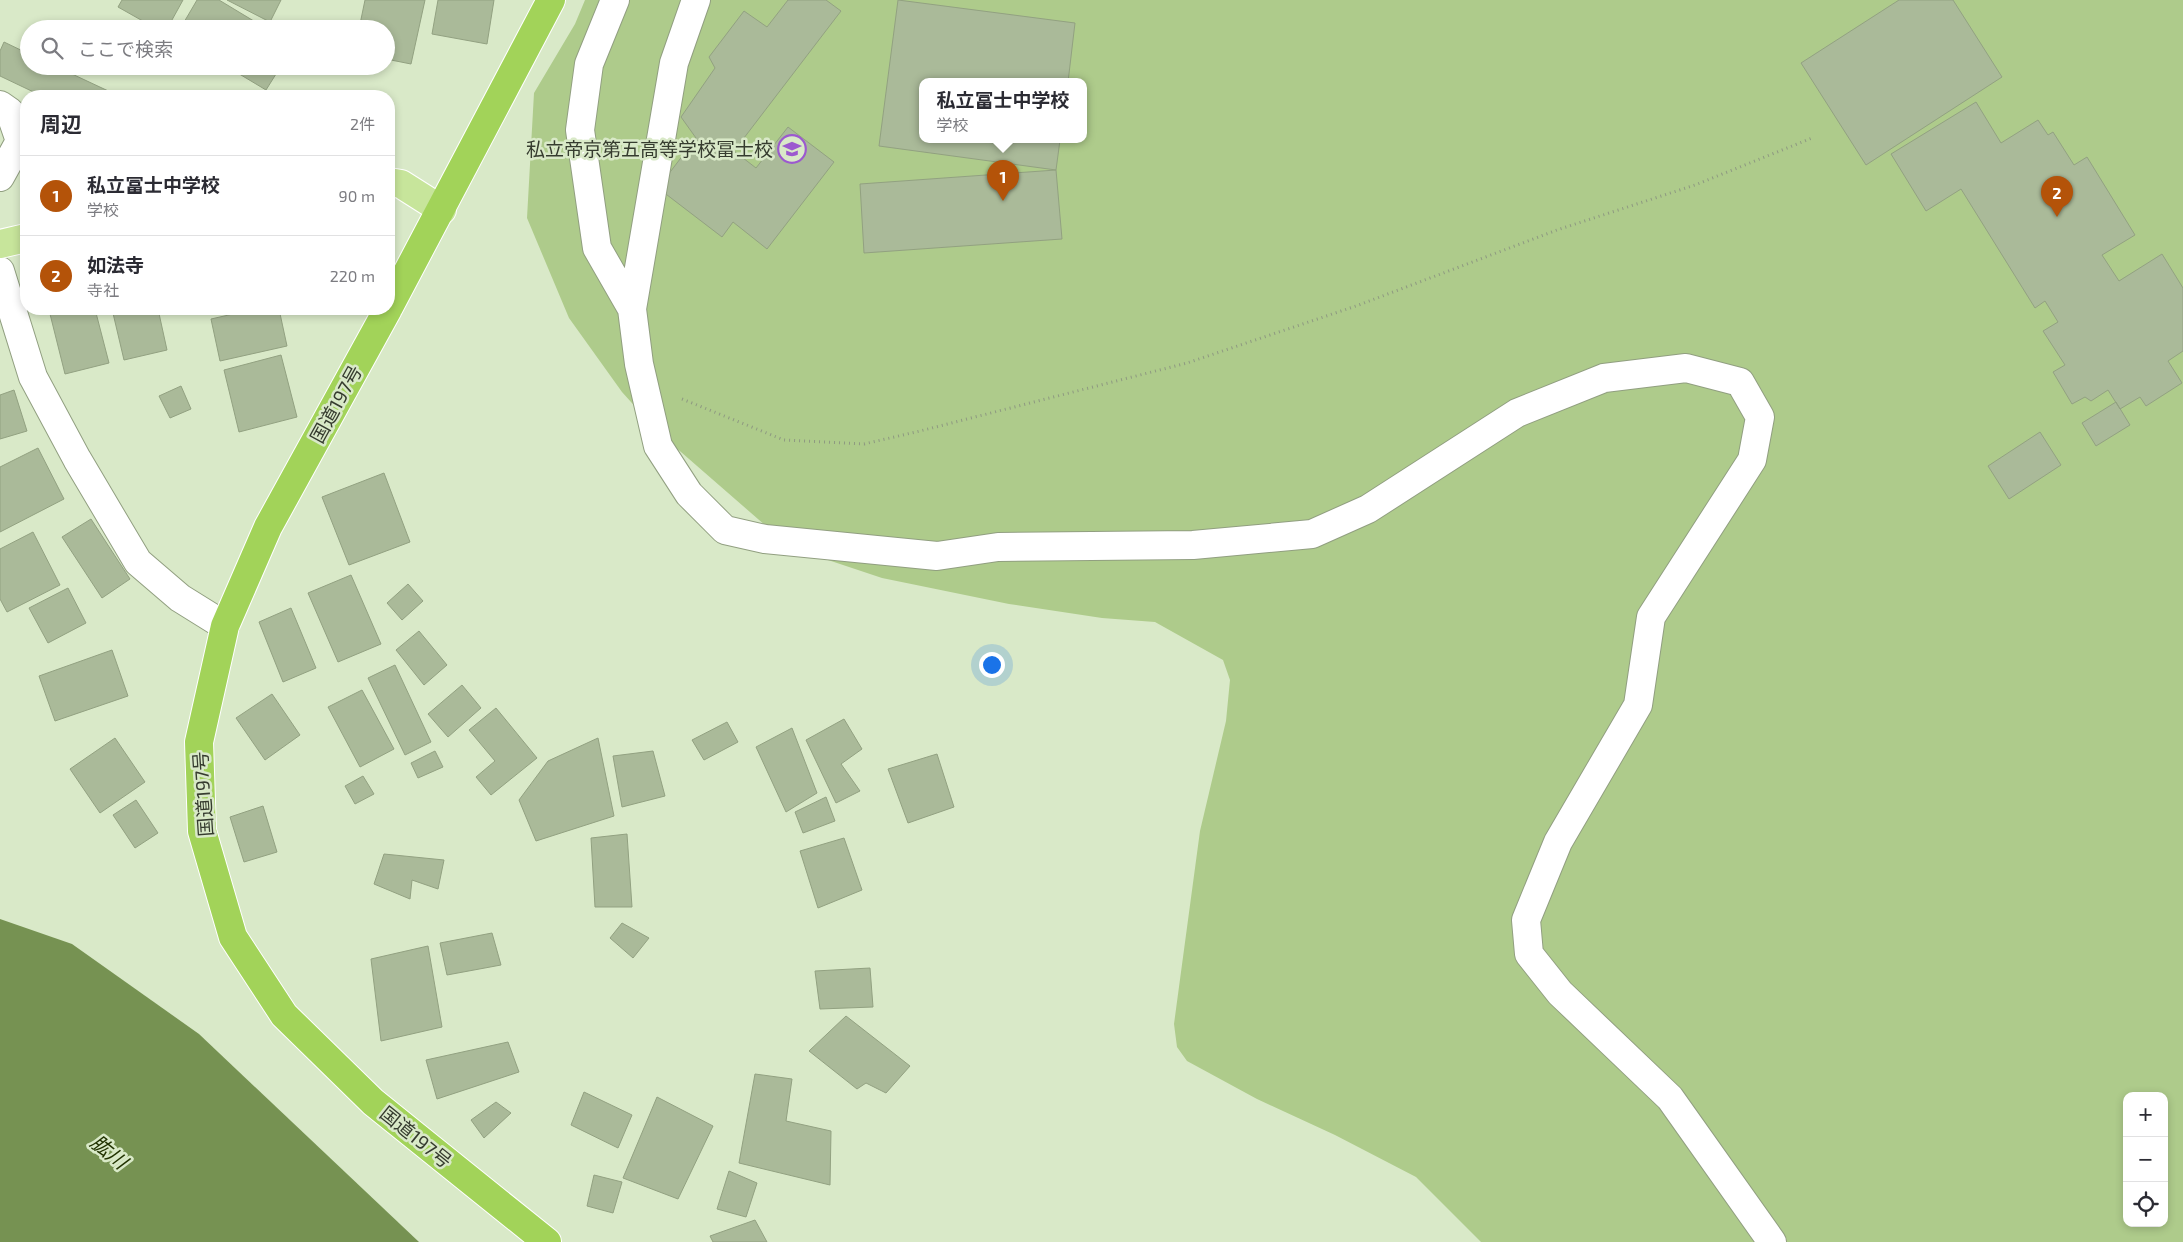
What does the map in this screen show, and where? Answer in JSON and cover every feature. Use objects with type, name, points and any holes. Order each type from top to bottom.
[{"type":"highway","name":"国道197号","points":[[395,295],[442,210],[551,0]]},
{"type":"highway","name":"国道197号","points":[[384,315],[268,527],[225,626],[199,742],[202,831],[233,937],[284,1015],[373,1102],[547,1242]]},
{"type":"main road","points":[[395,183],[400,184],[442,210]]},
{"type":"main road","points":[[0,244],[20,239]]},
{"type":"street","points":[[615,0],[589,64],[580,130],[598,248],[632,309]]},
{"type":"street","points":[[696,0],[674,63],[632,309],[639,364],[658,446],[689,494],[725,530],[765,539],[937,556],[998,547],[1193,545],[1312,534],[1368,509],[1516,414],[1604,378],[1686,368],[1740,382],[1760,418],[1752,460],[1651,617],[1638,705],[1558,842],[1526,920],[1529,954],[1560,993],[1670,1098],[1772,1242]]},
{"type":"street","points":[[0,105],[10,112],[20,141],[0,177]]},
{"type":"street","points":[[0,272],[33,378],[77,459],[138,562],[180,598],[225,626]]},
{"type":"path","points":[[677,395],[684,402],[784,440],[864,444],[1187,364],[1356,306],[1557,230],[1695,185],[1812,138]]},
{"type":"shaded area","points":[[585,0],[2183,0],[2183,1242],[1481,1242],[1416,1177],[1335,1135],[1257,1099],[1187,1061],[1177,1047],[1174,1024],[1200,831],[1226,721],[1230,680],[1223,660],[1155,622],[1102,618],[1009,604],[882,578],[822,558],[766,526],[658,432],[622,392],[569,318],[527,218],[534,93],[575,24]]},
{"type":"water","name":"肱川","points":[[0,919],[72,944],[199,1034],[419,1242],[0,1242]]},
{"type":"building","points":[[122,0],[183,0],[172,20],[141,20],[118,7]]},
{"type":"building","points":[[197,0],[219,0],[252,20],[185,20]]},
{"type":"building","points":[[227,0],[281,0],[271,20],[266,20]]},
{"type":"building","points":[[365,0],[425,0],[411,64],[395,61],[395,20],[361,20]]},
{"type":"building","points":[[438,0],[494,0],[487,44],[432,34]]},
{"type":"building","points":[[788,0],[826,0],[841,11],[734,151],[756,168],[788,127],[834,162],[767,249],[733,222],[722,237],[658,188],[696,138],[681,117],[715,68],[709,57],[744,11],[767,27]]},
{"type":"building","points":[[898,0],[1075,23],[1068,78],[919,78],[919,143],[1060,143],[1056,170],[879,146]]},
{"type":"building","points":[[1899,0],[1953,0],[2002,77],[1866,165],[1801,63]]},
{"type":"building","points":[[4,42],[20,50],[20,75],[74,75],[106,90],[29,90],[0,76],[0,51]]},
{"type":"building","points":[[241,75],[275,75],[266,90]]},
{"type":"building","points":[[1976,102],[2001,143],[2038,120],[2048,135],[2053,132],[2074,165],[2087,157],[2135,235],[2102,255],[2119,281],[2162,254],[2183,288],[2183,351],[2168,361],[2182,383],[2146,406],[2140,397],[2120,409],[2108,390],[2091,401],[2085,397],[2072,404],[2053,372],[2065,365],[2043,331],[2058,322],[2045,301],[2035,308],[1961,189],[1926,211],[1891,154]]},
{"type":"building","points":[[1056,170],[1062,239],[864,253],[860,184]]},
{"type":"building","points":[[50,315],[97,315],[109,363],[65,374]]},
{"type":"building","points":[[113,315],[159,315],[167,350],[124,360]]},
{"type":"building","points":[[229,315],[280,315],[287,346],[220,361],[211,319]]},
{"type":"building","points":[[281,355],[297,417],[239,432],[224,370]]},
{"type":"building","points":[[181,386],[191,409],[170,418],[159,396]]},
{"type":"building","points":[[14,390],[27,431],[0,439],[0,395]]},
{"type":"building","points":[[2116,402],[2130,425],[2096,446],[2082,423]]},
{"type":"building","points":[[2040,432],[2061,465],[2009,499],[1988,466]]},
{"type":"building","points":[[38,448],[64,499],[0,532],[0,467]]},
{"type":"building","points":[[384,473],[410,542],[349,565],[322,497]]},
{"type":"building","points":[[91,519],[130,579],[102,598],[62,537]]},
{"type":"building","points":[[33,532],[60,585],[7,612],[0,599],[0,549]]},
{"type":"building","points":[[351,575],[381,644],[338,662],[308,593]]},
{"type":"building","points":[[408,584],[423,601],[402,620],[387,603]]},
{"type":"building","points":[[68,588],[86,623],[48,643],[29,608]]},
{"type":"building","points":[[291,608],[316,668],[283,682],[259,622]]},
{"type":"building","points":[[419,631],[447,665],[424,685],[396,650]]},
{"type":"building","points":[[112,650],[128,696],[55,721],[39,676]]},
{"type":"building","points":[[395,665],[431,742],[405,755],[368,678]]},
{"type":"building","points":[[462,685],[481,708],[448,737],[428,714]]},
{"type":"building","points":[[362,690],[394,749],[360,767],[328,707]]},
{"type":"building","points":[[272,694],[300,735],[265,760],[236,718]]},
{"type":"building","points":[[496,708],[537,758],[491,795],[476,777],[495,761],[469,730]]},
{"type":"building","points":[[844,719],[862,749],[841,764],[860,791],[836,803],[806,740]]},
{"type":"building","points":[[727,722],[738,742],[704,760],[692,740]]},
{"type":"building","points":[[792,728],[817,793],[786,812],[756,747]]},
{"type":"building","points":[[115,738],[145,782],[100,813],[70,769]]},
{"type":"building","points":[[598,738],[614,816],[536,841],[519,800],[548,761]]},
{"type":"building","points":[[435,751],[443,767],[418,778],[411,763]]},
{"type":"building","points":[[653,751],[665,796],[622,807],[613,756]]},
{"type":"building","points":[[937,754],[954,807],[908,823],[888,769]]},
{"type":"building","points":[[363,776],[374,794],[355,804],[345,786]]},
{"type":"building","points":[[826,797],[835,821],[803,833],[795,812]]},
{"type":"building","points":[[136,800],[158,833],[135,848],[113,815]]},
{"type":"building","points":[[263,806],[277,852],[244,862],[230,817]]},
{"type":"building","points":[[627,834],[632,907],[595,907],[591,838]]},
{"type":"building","points":[[844,838],[862,890],[818,908],[800,851]]},
{"type":"building","points":[[384,854],[444,860],[438,889],[412,880],[410,899],[374,884]]},
{"type":"building","points":[[622,923],[649,938],[633,958],[610,938]]},
{"type":"building","points":[[492,933],[501,965],[447,975],[440,943]]},
{"type":"building","points":[[428,946],[442,1027],[381,1041],[371,959]]},
{"type":"building","points":[[870,968],[873,1007],[820,1009],[815,971]]},
{"type":"building","points":[[846,1016],[910,1066],[886,1093],[866,1083],[857,1089],[809,1051]]},
{"type":"building","points":[[508,1042],[519,1072],[437,1099],[426,1060]]},
{"type":"building","points":[[755,1074],[792,1079],[786,1121],[831,1131],[830,1185],[739,1163]]},
{"type":"building","points":[[584,1092],[632,1115],[618,1148],[571,1125]]},
{"type":"building","points":[[657,1097],[713,1126],[678,1199],[623,1178]]},
{"type":"building","points":[[496,1102],[511,1113],[484,1138],[471,1120]]},
{"type":"building","points":[[729,1171],[757,1183],[746,1217],[717,1209]]},
{"type":"building","points":[[594,1175],[622,1182],[613,1213],[587,1206]]},
{"type":"building","points":[[755,1220],[767,1242],[713,1242],[710,1236]]},
{"type":"place","name":"私立帝京第五高等学校冨士校","points":[[792,149]]},
{"type":"place","name":"私立冨士中学校","points":[[1003,201]]},
{"type":"place","name":"如法寺","points":[[2057,217]]}]
